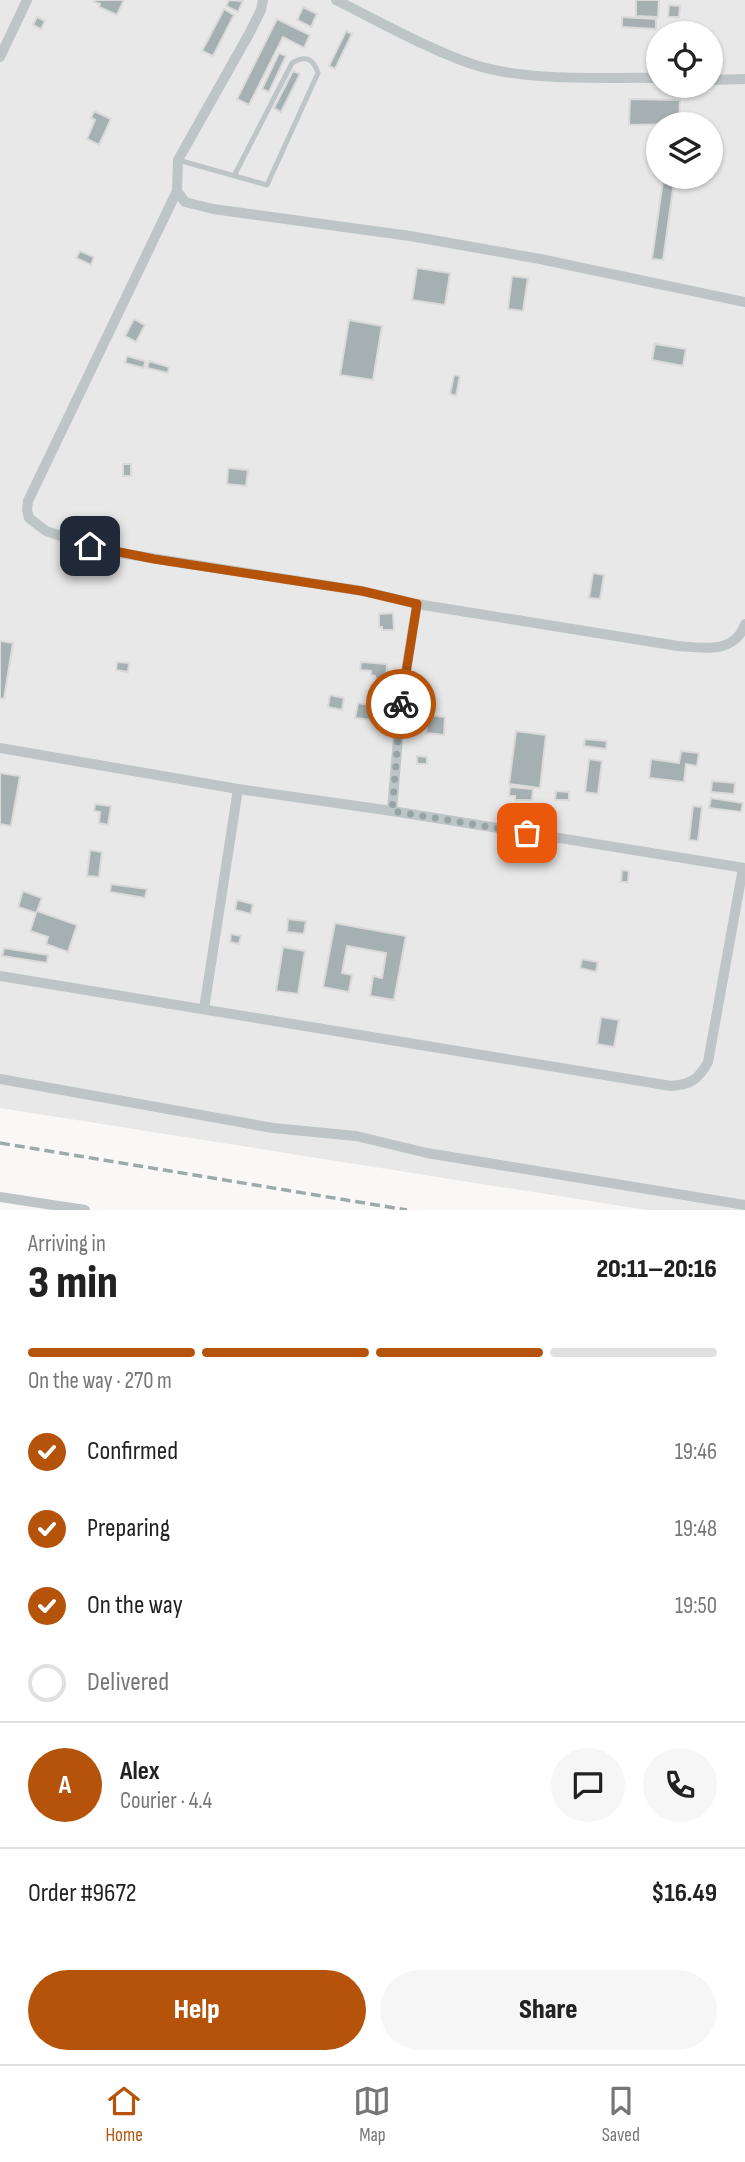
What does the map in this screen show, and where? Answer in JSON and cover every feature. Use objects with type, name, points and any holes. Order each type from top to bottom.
[{"type":"street","points":[[0,57],[27,0]]},
{"type":"street","points":[[263,0],[249,34],[178,160],[177,191],[28,502],[29,519],[46,531],[107,551],[362,591],[417,604],[678,646],[712,648],[731,644],[742,632],[745,624]]},
{"type":"street","points":[[337,0],[472,64],[534,74],[646,78]]},
{"type":"street","points":[[723,80],[745,79]]},
{"type":"street","points":[[177,191],[185,202],[213,209],[410,236],[540,259],[745,302]]},
{"type":"street","points":[[392,811],[401,702],[417,604]]},
{"type":"street","points":[[0,748],[238,789],[744,868],[708,1062],[701,1075],[686,1085],[671,1086],[0,976]]},
{"type":"street","points":[[204,1009],[238,789]]},
{"type":"street","points":[[0,1079],[273,1128],[356,1136],[427,1153],[745,1205]]},
{"type":"street","points":[[0,1197],[85,1210]]},
{"type":"lane","points":[[178,160],[234,176],[267,185],[318,73],[316,65],[308,58],[300,58],[292,63],[234,176]]},
{"type":"shaded area","points":[[0,0],[745,0],[745,1210],[647,1210],[0,1108]]},
{"type":"building","points":[[124,0],[117,15],[99,7],[100,4],[94,2]]},
{"type":"building","points":[[229,0],[243,1],[238,12],[226,6]]},
{"type":"building","points":[[636,0],[659,0],[658,17],[636,16]]},
{"type":"building","points":[[669,5],[680,6],[679,17],[668,17]]},
{"type":"building","points":[[303,7],[317,14],[311,27],[297,20]]},
{"type":"building","points":[[224,9],[234,15],[213,56],[202,51]]},
{"type":"building","points":[[37,17],[45,21],[41,29],[33,25]]},
{"type":"building","points":[[622,17],[656,19],[646,21],[646,28],[622,27]]},
{"type":"building","points":[[277,19],[310,35],[304,48],[283,37],[249,105],[237,99]]},
{"type":"building","points":[[346,31],[352,34],[335,69],[329,66]]},
{"type":"building","points":[[279,53],[286,56],[269,92],[262,89]]},
{"type":"building","points":[[293,71],[300,74],[281,112],[274,108]]},
{"type":"building","points":[[630,99],[680,100],[680,112],[646,112],[646,125],[629,125]]},
{"type":"building","points":[[94,111],[111,119],[99,145],[87,139],[95,120],[91,118]]},
{"type":"building","points":[[662,189],[673,189],[663,260],[652,259]]},
{"type":"building","points":[[80,251],[94,257],[91,265],[76,258]]},
{"type":"building","points":[[417,268],[450,273],[445,305],[412,300]]},
{"type":"building","points":[[512,276],[528,278],[523,311],[508,309]]},
{"type":"building","points":[[134,319],[145,325],[136,342],[125,336]]},
{"type":"building","points":[[349,320],[382,326],[373,380],[340,375]]},
{"type":"building","points":[[655,344],[686,349],[683,366],[652,360]]},
{"type":"building","points":[[127,356],[145,361],[144,368],[125,363]]},
{"type":"building","points":[[149,361],[169,367],[168,373],[147,368]]},
{"type":"building","points":[[454,375],[460,376],[456,396],[450,394]]},
{"type":"building","points":[[123,464],[131,464],[131,476],[123,476]]},
{"type":"building","points":[[228,468],[248,470],[246,486],[227,484]]},
{"type":"building","points":[[593,573],[604,575],[600,599],[589,598]]},
{"type":"building","points":[[393,613],[394,630],[382,630],[382,627],[379,627],[379,614]]},
{"type":"building","points":[[0,641],[13,643],[4,699],[0,698]]},
{"type":"building","points":[[117,662],[129,663],[128,672],[116,670]]},
{"type":"building","points":[[361,662],[387,664],[386,680],[375,679],[371,671],[360,670]]},
{"type":"building","points":[[330,695],[344,698],[342,710],[328,707]]},
{"type":"building","points":[[358,703],[382,707],[380,721],[355,718]]},
{"type":"building","points":[[428,715],[445,717],[444,735],[426,733]]},
{"type":"building","points":[[516,731],[546,735],[540,788],[509,784]]},
{"type":"building","points":[[585,739],[607,741],[606,749],[584,746]]},
{"type":"building","points":[[681,751],[699,753],[697,766],[686,764],[684,782],[649,778],[651,759],[679,763]]},
{"type":"building","points":[[417,756],[427,757],[427,764],[417,764]]},
{"type":"building","points":[[589,759],[602,761],[598,794],[585,792]]},
{"type":"building","points":[[0,773],[20,776],[11,826],[0,824]]},
{"type":"building","points":[[712,781],[735,783],[734,794],[711,792]]},
{"type":"building","points":[[510,787],[533,789],[532,800],[515,800],[515,796],[509,796]]},
{"type":"building","points":[[556,791],[569,792],[569,800],[555,800]]},
{"type":"building","points":[[711,798],[743,803],[741,812],[709,808]]},
{"type":"building","points":[[95,804],[111,806],[108,825],[99,823],[100,812],[94,811]]},
{"type":"building","points":[[693,806],[702,807],[698,841],[689,840]]},
{"type":"building","points":[[90,850],[102,852],[99,877],[87,876]]},
{"type":"building","points":[[622,870],[629,871],[628,882],[621,882]]},
{"type":"building","points":[[111,884],[147,889],[145,898],[110,892]]},
{"type":"building","points":[[23,891],[42,898],[37,911],[77,925],[68,952],[46,944],[48,937],[30,931],[36,913],[18,907]]},
{"type":"building","points":[[237,900],[253,904],[251,914],[235,910]]},
{"type":"building","points":[[288,919],[306,921],[304,934],[287,932]]},
{"type":"building","points":[[335,923],[406,936],[394,1000],[370,996],[373,976],[382,978],[386,953],[347,946],[342,973],[352,975],[349,992],[323,987]]},
{"type":"building","points":[[231,934],[241,936],[239,944],[230,942]]},
{"type":"building","points":[[283,947],[305,951],[298,994],[276,991]]},
{"type":"building","points":[[4,948],[48,955],[47,963],[2,956]]},
{"type":"building","points":[[582,959],[598,962],[596,972],[580,968]]},
{"type":"building","points":[[601,1017],[619,1020],[614,1047],[597,1044]]},
{"type":"railway","points":[[0,1143],[407,1210]]},
{"type":"way so far","points":[[401,704],[392,811],[527,833]]},
{"type":"route","points":[[90,546],[154,559],[362,591],[417,604],[401,704]]}]
